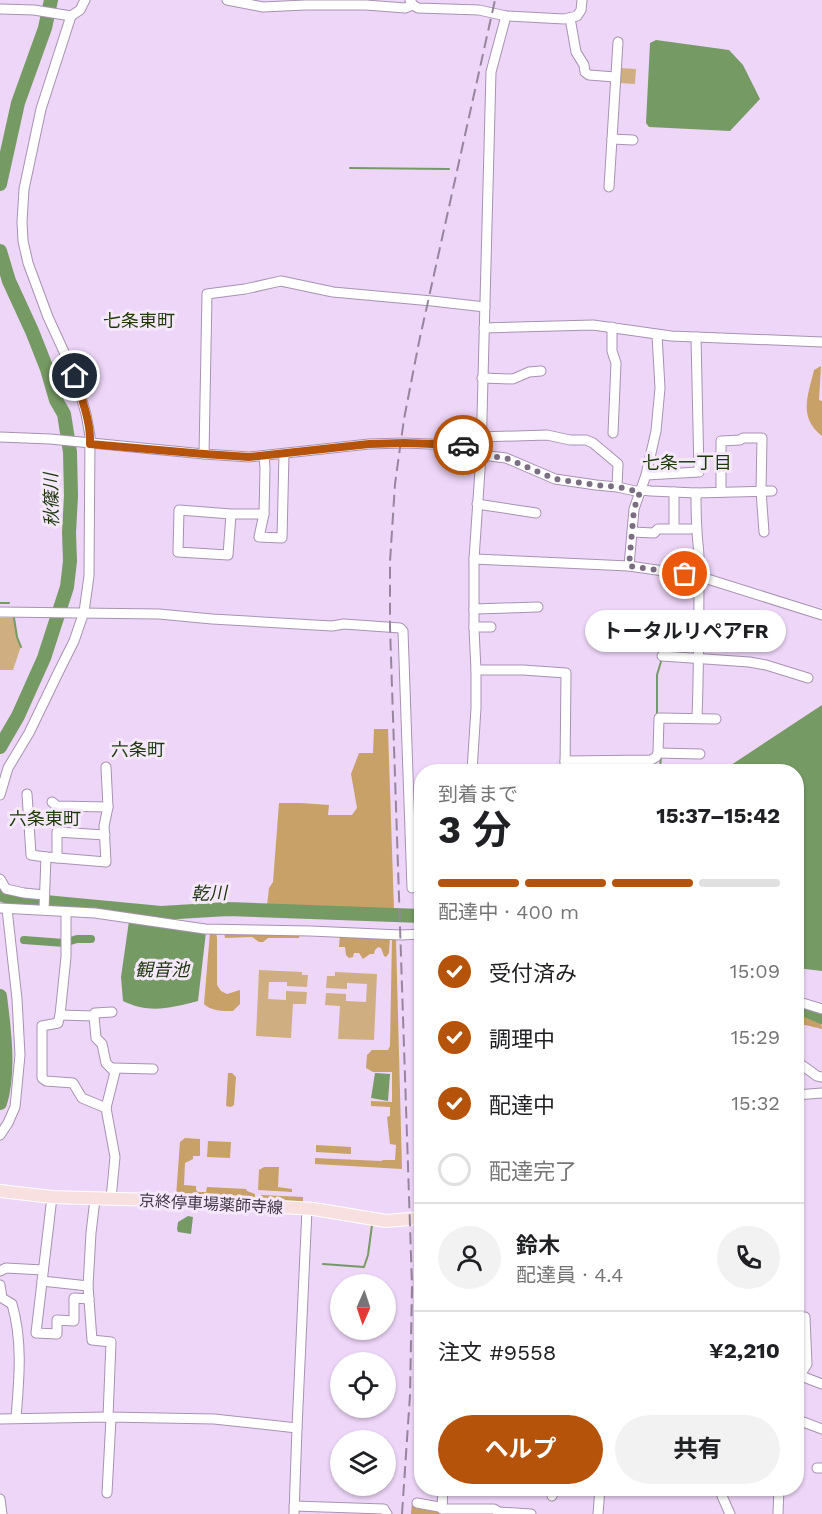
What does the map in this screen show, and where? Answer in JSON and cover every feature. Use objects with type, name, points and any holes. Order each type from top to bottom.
[{"type":"main road","name":"京終停車場薬師寺線","points":[[0,1191],[52,1197],[189,1201],[307,1209],[386,1221],[414,1219]]},
{"type":"street","points":[[0,9],[21,4],[34,10],[68,15],[80,10],[85,0]]},
{"type":"street","points":[[227,0],[262,6],[366,5],[405,8],[411,2],[418,8],[478,5],[506,16],[564,19],[577,16],[581,10],[582,0]]},
{"type":"street","points":[[0,795],[8,768],[29,733],[77,633],[89,576],[87,443],[90,436],[86,414],[75,376],[48,317],[28,263],[22,222],[24,189],[41,109],[68,15]]},
{"type":"street","points":[[472,764],[476,708],[474,559],[485,308],[491,72],[506,16]]},
{"type":"street","points":[[570,18],[576,52],[584,65],[585,72],[589,75],[615,77]]},
{"type":"street","points":[[609,187],[618,42]]},
{"type":"street","points":[[612,139],[633,140]]},
{"type":"street","points":[[204,454],[207,294],[280,281],[333,292],[485,308]]},
{"type":"street","points":[[484,328],[569,325],[612,327],[657,335],[822,342]]},
{"type":"street","points":[[612,327],[612,351],[616,363],[613,434]]},
{"type":"street","points":[[629,566],[634,509],[646,475],[656,431],[660,388],[657,335]]},
{"type":"street","points":[[646,475],[699,472],[696,337]]},
{"type":"street","points":[[482,378],[513,379],[529,372],[541,371]]},
{"type":"street","points":[[0,437],[50,439],[249,457],[369,444],[480,446],[540,435],[586,440],[593,443],[618,464],[618,487]]},
{"type":"street","points":[[721,492],[721,441],[762,438],[761,491],[764,532]]},
{"type":"street","points":[[480,446],[555,479],[640,491],[696,493],[772,490]]},
{"type":"street","points":[[264,456],[264,514],[259,537],[282,538],[284,454]]},
{"type":"street","points":[[674,492],[674,528]]},
{"type":"street","points":[[696,493],[699,555],[697,718]]},
{"type":"street","points":[[477,504],[536,513]]},
{"type":"street","points":[[231,514],[228,555],[178,552],[179,510],[264,514]]},
{"type":"street","points":[[632,532],[654,533],[658,529],[690,528]]},
{"type":"street","points":[[474,559],[629,566],[698,576],[822,615]]},
{"type":"street","points":[[474,609],[538,607]]},
{"type":"street","points":[[0,612],[159,614],[332,626],[344,624],[400,628],[403,631],[412,888]]},
{"type":"street","points":[[474,627],[491,627]]},
{"type":"street","points":[[662,656],[749,662],[808,678]]},
{"type":"street","points":[[476,670],[523,670],[566,674],[565,764]]},
{"type":"street","points":[[590,764],[656,757],[659,718],[716,719]]},
{"type":"street","points":[[658,753],[700,754]]},
{"type":"street","points":[[27,794],[31,855],[106,862],[104,826],[108,807],[106,768]]},
{"type":"street","points":[[52,802],[57,806],[108,807]]},
{"type":"street","points":[[57,858],[57,832],[105,835]]},
{"type":"street","points":[[44,910],[46,857]]},
{"type":"street","points":[[0,879],[6,889],[44,895]]},
{"type":"street","points":[[0,1136],[15,1107],[20,1055],[17,999],[3,909],[95,913],[205,928],[414,934]]},
{"type":"street","points":[[66,912],[66,957],[60,1015],[58,1023],[42,1026],[42,1078],[46,1081],[73,1083],[82,1098],[106,1108]]},
{"type":"street","points":[[804,1003],[822,1009]]},
{"type":"street","points":[[60,1015],[94,1016],[95,1013],[112,1012]]},
{"type":"street","points":[[94,1016],[96,1038],[102,1044],[106,1063],[115,1072],[106,1108],[115,1156],[111,1199]]},
{"type":"street","points":[[804,1067],[822,1077]]},
{"type":"street","points":[[112,1068],[153,1069]]},
{"type":"street","points":[[804,1094],[822,1093]]},
{"type":"street","points":[[52,1197],[36,1333],[57,1334],[57,1320],[74,1321],[74,1298],[89,1299]]},
{"type":"street","points":[[95,1199],[88,1286],[92,1340],[111,1341],[107,1493]]},
{"type":"street","points":[[307,1209],[294,1510],[384,1509],[387,1514]]},
{"type":"street","points":[[0,1271],[6,1268],[43,1270]]},
{"type":"street","points":[[42,1281],[88,1286]]},
{"type":"street","points":[[0,1285],[1,1299],[12,1304],[20,1344],[16,1418]]},
{"type":"street","points":[[804,1368],[807,1364],[805,1317]]},
{"type":"street","points":[[804,1377],[822,1383]]},
{"type":"street","points":[[0,1419],[214,1419],[297,1428]]},
{"type":"street","points":[[804,1422],[822,1429]]},
{"type":"street","points":[[442,1496],[442,1509]]},
{"type":"street","points":[[598,1514],[599,1496]]},
{"type":"street","points":[[722,1496],[730,1514]]},
{"type":"street","points":[[778,1514],[779,1496]]},
{"type":"street","points":[[0,1499],[3,1514]]},
{"type":"street","points":[[417,1503],[442,1509],[494,1509],[499,1513],[531,1514]]},
{"type":"shaded area","points":[[620,68],[636,69],[635,84],[619,83]]},
{"type":"shaded area","points":[[821,366],[819,400],[822,401],[822,436],[815,429],[807,414],[814,370]]},
{"type":"shaded area","points":[[0,618],[14,618],[21,646],[13,670],[0,670]]},
{"type":"shaded area","points":[[374,729],[388,729],[394,910],[267,906],[269,888],[273,882],[279,803],[329,805],[328,815],[352,815],[357,808],[351,774],[359,753],[373,753]]},
{"type":"shaded area","points":[[210,932],[216,932],[217,938],[217,985],[227,994],[240,990],[240,1004],[233,1011],[221,1011],[204,1004]]},
{"type":"shaded area","points":[[224,932],[300,932],[299,938],[268,938],[259,942],[252,937],[225,938]]},
{"type":"shaded area","points":[[340,934],[390,937],[389,953],[386,957],[384,956],[381,948],[378,947],[374,954],[363,959],[359,953],[354,953],[353,957],[349,958],[345,947],[339,947]]},
{"type":"shaded area","points":[[392,937],[396,938],[402,1169],[315,1164],[315,1158],[395,1160],[396,1145],[390,1144],[387,1117],[390,1116],[390,1107],[371,1106],[371,1101],[392,1102],[392,1072],[373,1072],[366,1068],[367,1055],[372,1050],[388,1050],[390,1046]]},
{"type":"shaded area","points":[[259,970],[302,972],[302,975],[308,975],[307,987],[287,986],[287,982],[269,982],[268,999],[286,1000],[286,991],[307,992],[306,1004],[293,1004],[291,1038],[256,1036]]},
{"type":"shaded area","points":[[335,972],[377,974],[374,1040],[338,1039],[340,1006],[325,1005],[326,993],[346,994],[346,1001],[366,1002],[367,984],[347,983],[347,989],[326,988],[327,976],[335,976]]},
{"type":"shaded area","points":[[804,1013],[821,1019],[822,1029],[804,1025]]},
{"type":"shaded area","points":[[228,1073],[236,1077],[234,1105],[231,1107],[226,1106]]},
{"type":"shaded area","points":[[185,1138],[200,1139],[200,1156],[193,1156],[193,1159],[185,1163],[184,1185],[196,1186],[198,1192],[206,1192],[207,1187],[246,1189],[255,1194],[255,1200],[176,1196],[180,1142]]},
{"type":"shaded area","points":[[208,1141],[231,1142],[230,1158],[207,1157]]},
{"type":"shaded area","points":[[316,1145],[351,1147],[351,1154],[316,1152]]},
{"type":"shaded area","points":[[264,1167],[279,1167],[278,1187],[292,1189],[292,1192],[258,1190],[259,1170]]},
{"type":"shaded area","points":[[261,1195],[303,1197],[303,1204],[260,1201]]},
{"type":"shaded area","points":[[412,1503],[438,1507],[494,1509],[499,1514],[411,1514]]},
{"type":"water","points":[[656,40],[729,50],[743,65],[760,99],[730,131],[649,127],[646,123],[650,43]]},
{"type":"water","points":[[822,705],[822,971],[804,969],[804,764],[733,764]]},
{"type":"water","name":"観音池","points":[[129,921],[206,932],[198,1001],[169,1008],[151,1009],[123,1001],[121,977]]},
{"type":"water","points":[[375,1073],[390,1074],[388,1101],[371,1098]]},
{"type":"water","points":[[188,1216],[193,1217],[191,1234],[178,1232],[178,1222]]},
{"type":"waterway","name":"秋篠川","points":[[0,184],[18,103],[45,28],[51,0]]},
{"type":"waterway","points":[[350,168],[449,169]]},
{"type":"waterway","name":"秋篠川","points":[[0,251],[9,281],[32,331],[56,400],[64,414],[70,452],[71,496],[70,561],[67,587],[44,658],[18,716],[0,747]]},
{"type":"waterway","points":[[0,603],[9,603]]},
{"type":"waterway","points":[[14,618],[21,647]]},
{"type":"waterway","points":[[657,714],[657,675],[662,658]]},
{"type":"waterway","points":[[660,764],[661,756]]},
{"type":"waterway","name":"乾川","points":[[0,894],[24,900],[161,913],[228,909],[414,916]]},
{"type":"waterway","points":[[24,940],[64,943],[77,939],[91,939]]},
{"type":"waterway","name":"秋篠川","points":[[0,996],[5,1064],[0,1103]]},
{"type":"waterway","name":"乾川","points":[[804,1009],[822,1017]]},
{"type":"waterway","points":[[323,1264],[364,1267],[372,1225]]},
{"type":"railway","points":[[402,1514],[410,1395],[412,1286],[390,627],[390,562],[395,484],[404,419],[495,0]]},
{"type":"way so far","points":[[463,445],[480,446],[480,455],[506,458],[555,479],[640,492],[634,509],[629,566],[685,574]]},
{"type":"place","name":"トータルリペアFR","points":[[685,574]]},
{"type":"district","name":"七条東町","points":[[139,320]]},
{"type":"district","name":"七条一丁目","points":[[687,462]]},
{"type":"district","name":"六条町","points":[[138,749]]},
{"type":"district","name":"六条東町","points":[[45,818]]},
{"type":"route","points":[[75,376],[86,414],[90,444],[249,457],[369,444],[463,445]]}]
